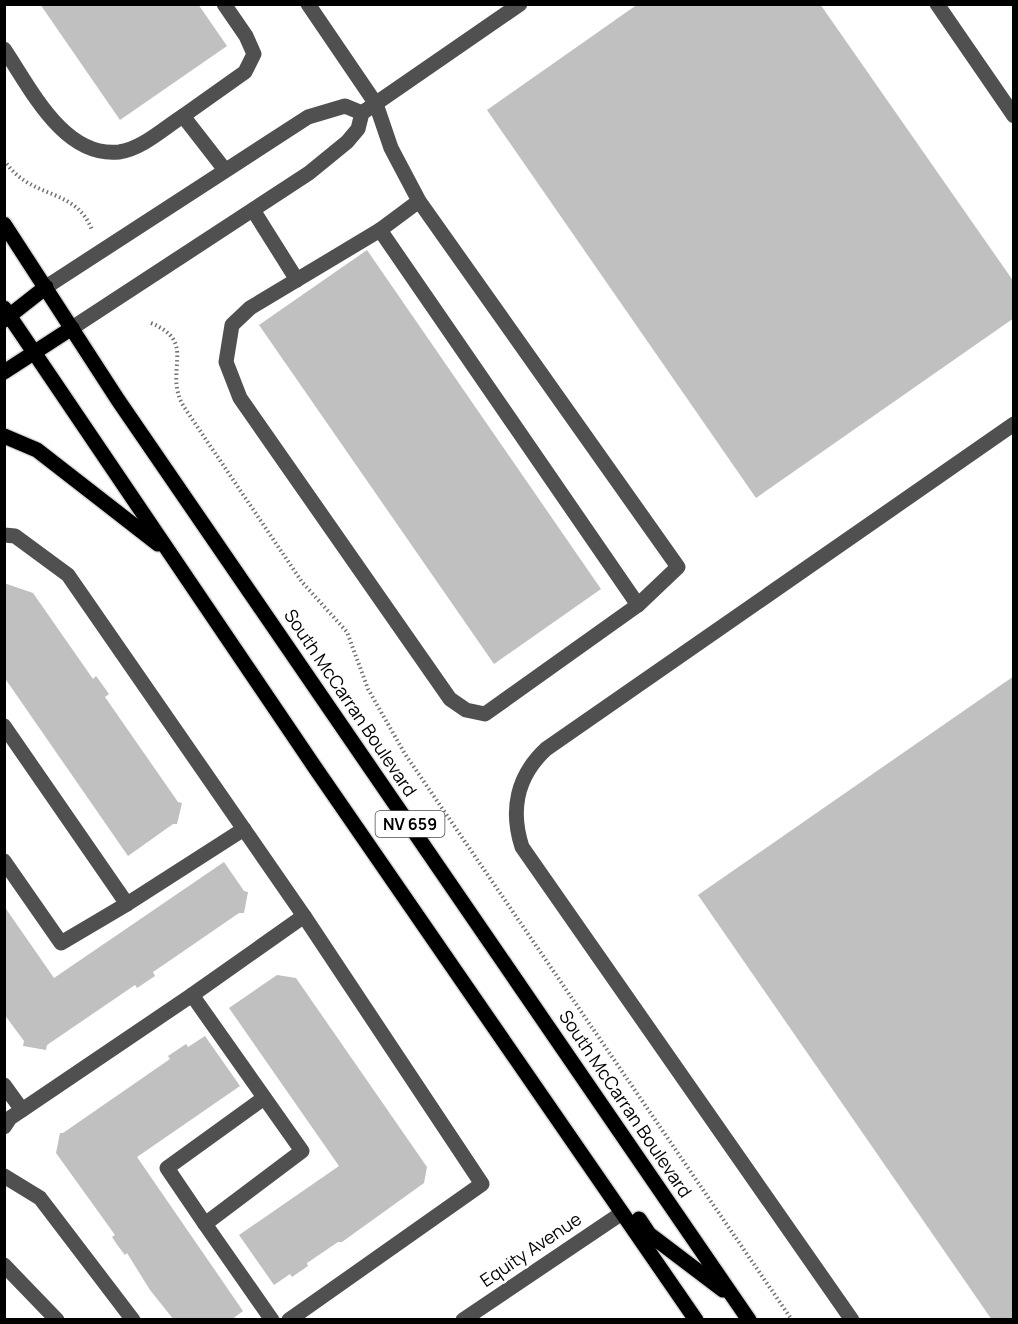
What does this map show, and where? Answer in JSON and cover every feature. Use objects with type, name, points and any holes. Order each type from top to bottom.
[{"type":"main road","name":"South McCarran Boulevard","points":[[4,224],[72,328],[749,1320]]},
{"type":"main road","points":[[6,314],[46,287]]},
{"type":"main road","name":"NV 659","points":[[6,314],[696,1320]]},
{"type":"main road","points":[[4,372],[72,328]]},
{"type":"main road","points":[[4,436],[37,450],[173,556]]},
{"type":"main road","points":[[622,1213],[637,1216],[649,1234],[735,1299]]},
{"type":"street","points":[[4,49],[50,116],[68,134],[86,146],[120,152],[136,146],[183,116],[245,72],[254,54],[246,36],[224,4]]},
{"type":"street","points":[[308,4],[376,104],[391,148],[419,201],[678,567],[639,605],[485,714],[466,710],[450,699],[240,398],[226,362],[232,325],[250,308],[380,230],[419,201]]},
{"type":"street","points":[[72,328],[329,158],[358,129],[362,113],[520,4]]},
{"type":"street","points":[[937,4],[1014,116]]},
{"type":"street","points":[[46,287],[308,117],[345,106],[362,113]]},
{"type":"street","points":[[183,116],[225,170]]},
{"type":"street","points":[[253,210],[297,280]]},
{"type":"street","points":[[380,230],[639,605]]},
{"type":"street","points":[[852,1320],[522,847],[515,815],[516,799],[527,771],[546,749],[1014,424]]},
{"type":"street","points":[[4,535],[15,537],[68,575],[304,916],[482,1184],[289,1320]]},
{"type":"street","points":[[4,726],[127,904]]},
{"type":"street","points":[[4,861],[61,944],[244,830]]},
{"type":"street","points":[[4,1127],[10,1118],[304,916]]},
{"type":"street","points":[[192,995],[302,1151],[205,1224]]},
{"type":"street","points":[[4,1085],[22,1110]]},
{"type":"street","points":[[264,1098],[167,1168],[272,1320]]},
{"type":"street","points":[[4,1176],[40,1198],[133,1320]]},
{"type":"street","name":"Equity Avenue","points":[[463,1320],[622,1213]]},
{"type":"street","points":[[4,1264],[57,1320]]},
{"type":"path","points":[[4,160],[15,174],[28,184],[76,206],[84,214],[93,230]]},
{"type":"path","points":[[151,323],[167,330],[174,338],[177,391],[184,408],[302,582],[347,632],[368,689],[405,753],[792,1320]]},
{"type":"building","points":[[40,4],[198,4],[227,46],[120,120]]},
{"type":"building","points":[[638,4],[820,4],[1014,282],[1014,318],[756,498],[487,110]]},
{"type":"building","points":[[367,250],[601,589],[494,664],[259,325]]},
{"type":"building","points":[[4,583],[33,593],[93,679],[96,676],[109,694],[105,697],[178,802],[182,803],[177,824],[173,824],[128,856],[4,677]]},
{"type":"building","points":[[1014,676],[1014,1320],[992,1320],[698,895]]},
{"type":"building","points":[[224,862],[244,891],[248,892],[244,913],[239,913],[153,972],[155,976],[137,988],[135,985],[47,1045],[46,1050],[23,1046],[24,1041],[4,1014],[4,906],[54,978]]},
{"type":"building","points":[[277,975],[296,978],[427,1167],[424,1183],[342,1242],[338,1242],[307,1263],[308,1266],[292,1277],[290,1274],[274,1285],[239,1235],[339,1166],[229,1008]]},
{"type":"building","points":[[205,1036],[240,1086],[137,1157],[243,1311],[231,1320],[174,1320],[150,1290],[127,1253],[125,1255],[118,1246],[112,1237],[115,1235],[56,1153],[60,1133],[170,1059],[168,1056],[186,1044],[188,1047]]}]
